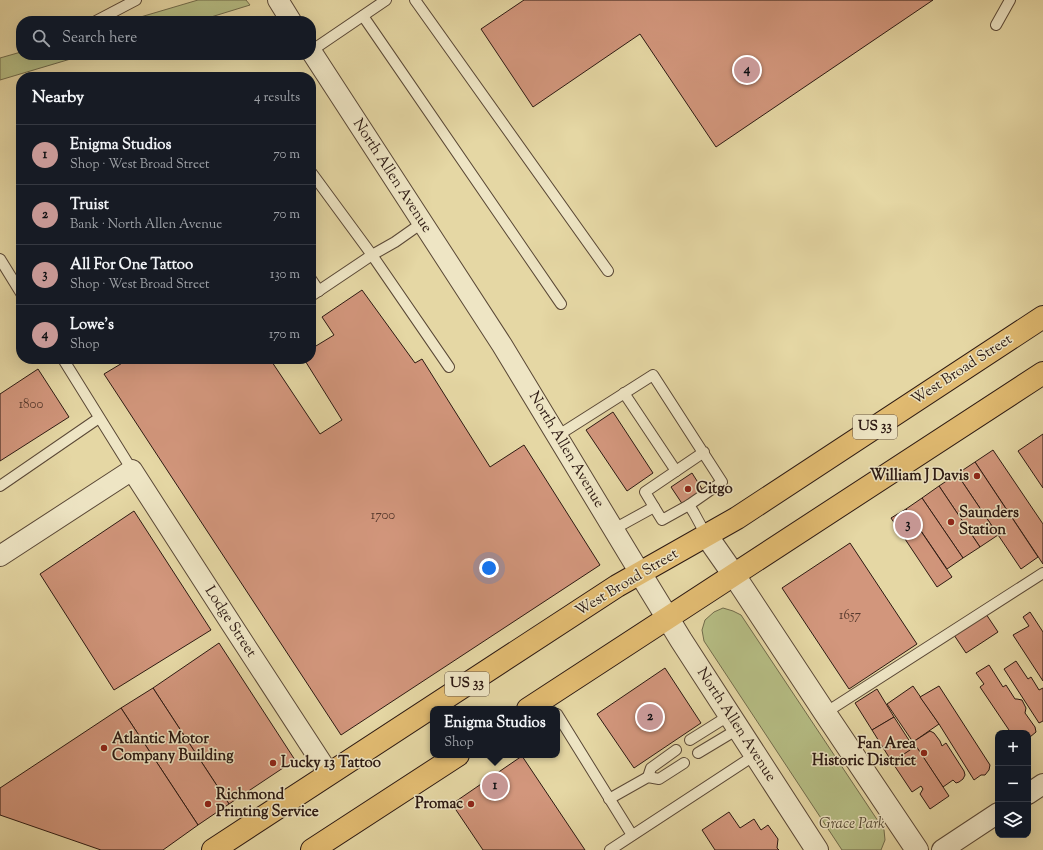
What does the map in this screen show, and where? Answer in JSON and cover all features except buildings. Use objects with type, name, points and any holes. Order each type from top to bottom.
[{"type":"main road","name":"West Broad Street","points":[[433,706],[617,586],[737,518],[1043,317]]},
{"type":"main road","points":[[553,706],[668,618],[1043,373]]},
{"type":"main road","name":"West Broad Street","points":[[213,850],[430,708]]},
{"type":"main road","points":[[312,850],[453,758]]},
{"type":"street","points":[[278,0],[288,16]]},
{"type":"street","name":"North Allen Avenue","points":[[316,59],[499,341],[668,618],[817,850]]},
{"type":"street","points":[[0,556],[132,470]]},
{"type":"street","name":"Lodge Street","points":[[132,470],[329,774]]},
{"type":"street","points":[[706,535],[917,850]]},
{"type":"street","points":[[1031,792],[1043,784]]},
{"type":"street","points":[[942,850],[995,816]]},
{"type":"lane","points":[[104,16],[123,3],[136,0]]},
{"type":"lane","points":[[316,48],[386,0]]},
{"type":"lane","points":[[415,0],[608,271]]},
{"type":"lane","points":[[996,25],[1010,0]]},
{"type":"lane","points":[[363,16],[561,304]]},
{"type":"lane","points":[[316,179],[372,255],[449,367]]},
{"type":"lane","points":[[316,292],[422,223]]},
{"type":"lane","points":[[0,259],[16,282]]},
{"type":"lane","points":[[65,364],[132,470]]},
{"type":"lane","points":[[557,436],[652,376],[704,452],[722,482],[689,505],[662,520],[646,492],[704,452]]},
{"type":"lane","points":[[624,394],[676,471]]},
{"type":"lane","points":[[0,486],[99,418]]},
{"type":"lane","points":[[689,505],[706,535]]},
{"type":"lane","points":[[614,529],[654,507]]},
{"type":"lane","points":[[825,713],[1043,573]]},
{"type":"lane","points":[[560,720],[632,835]]},
{"type":"lane","points":[[690,740],[734,722]]},
{"type":"lane","points":[[698,753],[734,722]]},
{"type":"lane","points":[[648,777],[651,768],[676,750]]},
{"type":"lane","points":[[610,850],[755,755]]},
{"type":"lane","points":[[609,799],[648,777],[659,779],[684,763]]},
{"type":"green space","points":[[198,0],[246,0],[250,5],[214,16],[144,16]]},
{"type":"green space","points":[[16,53],[16,60],[67,60],[27,72],[16,72],[16,75],[0,80],[0,58]]},
{"type":"green space","name":"Grace Park","points":[[723,608],[741,615],[884,830],[885,840],[881,850],[842,850],[704,641],[702,630],[705,620],[714,612]]},
{"type":"place","name":"Lowe's","points":[[747,70]]},
{"type":"place","name":"William J Davis","points":[[977,476]]},
{"type":"place","name":"Citgo","points":[[688,489]]},
{"type":"place","name":"Saunders Station","points":[[951,522]]},
{"type":"place","name":"All For One Tattoo","points":[[908,525]]},
{"type":"place","name":"Truist","points":[[650,717]]},
{"type":"place","name":"Atlantic Motor Company Building","points":[[104,748]]},
{"type":"place","name":"Fan Area Historic District","points":[[924,753]]},
{"type":"place","name":"Lucky 13 Tattoo","points":[[273,763]]},
{"type":"place","name":"Enigma Studios","points":[[495,786]]},
{"type":"place","name":"Richmond Printing Service","points":[[208,804]]},
{"type":"place","name":"Promac","points":[[471,804]]}]
